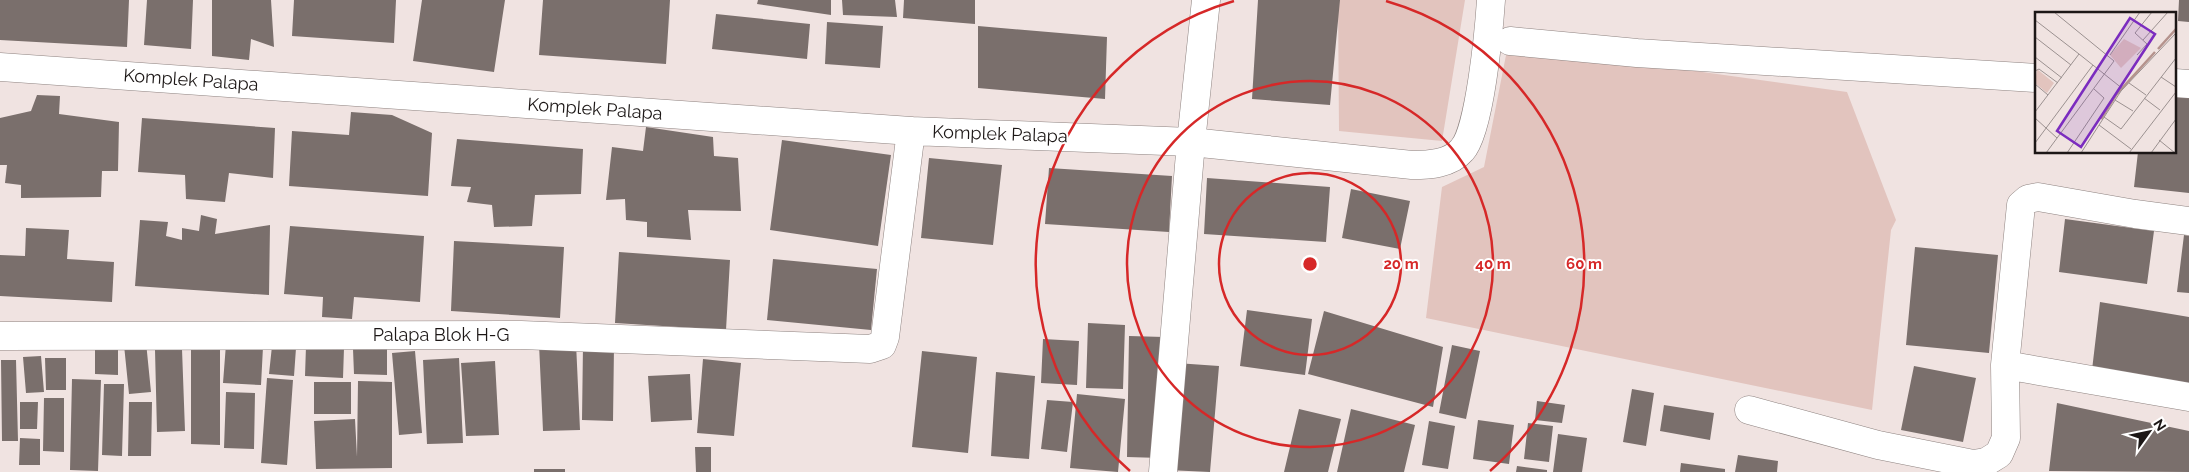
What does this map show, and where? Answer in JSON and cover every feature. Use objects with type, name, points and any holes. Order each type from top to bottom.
[{"type":"street","points":[[1163,469],[1191,142],[1206,0]]},
{"type":"street","name":"Komplek Palapa","points":[[0,67],[911,131],[1191,142],[1427,165],[1445,160],[1461,151],[1470,137],[1488,42],[1491,0]]},
{"type":"street","points":[[1510,41],[1637,53],[2035,78]]},
{"type":"street","points":[[2176,83],[2189,84]]},
{"type":"street","name":"Palapa Blok H-G","points":[[0,336],[521,335],[870,349],[882,345],[885,337],[911,131]]},
{"type":"street","points":[[1749,410],[1878,445],[1980,464],[1999,454],[2005,444],[2005,365],[2020,207],[2025,200],[2032,197],[2042,197],[2134,214],[2189,221]]},
{"type":"street","points":[[2005,365],[2189,397]]},
{"type":"shaded area","points":[[1338,0],[1465,0],[1442,141],[1339,131]]},
{"type":"shaded area","points":[[1508,45],[1847,92],[1896,220],[1891,230],[1872,410],[1426,318],[1442,187],[1484,167]]},
{"type":"building","points":[[0,0],[129,0],[127,47],[0,40]]},
{"type":"building","points":[[147,0],[193,0],[191,49],[144,45]]},
{"type":"building","points":[[212,0],[271,0],[274,47],[251,39],[249,60],[212,56]]},
{"type":"building","points":[[294,0],[396,0],[394,43],[292,36]]},
{"type":"building","points":[[422,0],[505,0],[494,72],[413,61]]},
{"type":"building","points":[[543,0],[670,0],[666,64],[539,55]]},
{"type":"building","points":[[758,0],[831,0],[831,15],[757,4]]},
{"type":"building","points":[[842,0],[895,0],[897,17],[843,15]]},
{"type":"building","points":[[904,0],[975,0],[975,24],[903,18]]},
{"type":"building","points":[[1258,0],[1340,0],[1330,105],[1252,99]]},
{"type":"building","points":[[2179,0],[2189,0],[2189,22],[2178,21]]},
{"type":"building","points":[[716,14],[810,24],[807,59],[712,49]]},
{"type":"building","points":[[827,22],[883,26],[880,68],[825,64]]},
{"type":"building","points":[[978,26],[1107,37],[1105,99],[978,88]]},
{"type":"building","points":[[2176,90],[2189,91],[2189,193],[2134,187],[2138,154],[2176,154]]},
{"type":"building","points":[[37,95],[60,96],[59,114],[119,122],[118,171],[102,171],[101,197],[21,198],[21,185],[5,183],[7,165],[0,165],[0,118],[31,111]]},
{"type":"building","points":[[351,112],[392,115],[432,133],[428,196],[289,186],[292,131],[349,135]]},
{"type":"building","points":[[142,118],[275,128],[273,178],[229,173],[225,202],[186,199],[185,175],[138,172]]},
{"type":"building","points":[[646,127],[713,137],[714,156],[738,158],[741,211],[688,210],[691,240],[647,237],[647,222],[626,220],[625,199],[606,200],[612,147],[643,151]]},
{"type":"building","points":[[457,139],[583,149],[581,194],[535,195],[532,226],[494,227],[492,205],[467,202],[471,187],[451,186]]},
{"type":"building","points":[[782,140],[891,155],[878,246],[770,230]]},
{"type":"building","points":[[929,158],[1002,165],[993,245],[921,238]]},
{"type":"building","points":[[1049,168],[1172,176],[1169,232],[1045,224]]},
{"type":"building","points":[[1207,178],[1330,187],[1326,242],[1204,234]]},
{"type":"building","points":[[1351,189],[1410,201],[1400,249],[1342,238]]},
{"type":"building","points":[[201,215],[217,219],[215,234],[270,225],[269,295],[135,286],[140,220],[168,222],[166,236],[182,240],[182,228],[199,231]]},
{"type":"building","points":[[2065,219],[2154,231],[2147,284],[2059,272]]},
{"type":"building","points":[[290,226],[424,236],[420,302],[354,297],[352,319],[322,317],[323,297],[284,294]]},
{"type":"building","points":[[26,228],[69,230],[67,259],[114,262],[112,302],[0,296],[0,255],[25,256]]},
{"type":"building","points":[[2184,235],[2189,236],[2189,293],[2177,292]]},
{"type":"building","points":[[454,241],[564,247],[560,318],[451,311]]},
{"type":"building","points":[[1915,247],[1998,255],[1989,353],[1906,345]]},
{"type":"building","points":[[619,252],[730,260],[726,330],[615,323]]},
{"type":"building","points":[[773,259],[877,269],[871,330],[767,320]]},
{"type":"building","points":[[2100,302],[2189,317],[2189,391],[2092,370]]},
{"type":"building","points":[[1247,310],[1312,319],[1305,375],[1240,366]]},
{"type":"building","points":[[1324,311],[1443,347],[1433,407],[1308,374]]},
{"type":"building","points":[[1088,323],[1125,325],[1123,389],[1086,388]]},
{"type":"building","points":[[1129,336],[1164,337],[1161,458],[1127,457]]},
{"type":"building","points":[[1043,339],[1079,341],[1077,385],[1041,383]]},
{"type":"building","points":[[146,342],[151,392],[129,394],[124,345]]},
{"type":"building","points":[[576,343],[580,430],[543,431],[539,344]]},
{"type":"building","points":[[226,344],[263,347],[261,385],[223,383]]},
{"type":"building","points":[[583,345],[614,346],[613,421],[582,420]]},
{"type":"building","points":[[1452,345],[1480,351],[1466,419],[1439,413]]},
{"type":"building","points":[[95,346],[118,346],[118,375],[95,374]]},
{"type":"building","points":[[272,346],[296,348],[294,376],[269,374]]},
{"type":"building","points":[[306,346],[344,348],[343,378],[305,376]]},
{"type":"building","points":[[191,348],[220,348],[220,445],[191,444]]},
{"type":"building","points":[[182,349],[185,431],[157,432],[155,350]]},
{"type":"building","points":[[353,349],[387,349],[387,375],[354,374]]},
{"type":"building","points":[[415,351],[422,433],[399,435],[392,353]]},
{"type":"building","points":[[922,351],[977,357],[968,453],[912,447]]},
{"type":"building","points":[[41,356],[44,392],[26,393],[23,357]]},
{"type":"building","points":[[45,358],[66,358],[66,390],[46,390]]},
{"type":"building","points":[[459,358],[463,443],[427,444],[423,360]]},
{"type":"building","points":[[703,359],[741,363],[734,436],[697,433]]},
{"type":"building","points":[[1,360],[16,360],[18,441],[2,441]]},
{"type":"building","points":[[495,361],[499,435],[466,436],[461,363]]},
{"type":"building","points":[[1176,363],[1219,366],[1210,472],[1167,470]]},
{"type":"building","points":[[1914,366],[1976,378],[1963,442],[1901,430]]},
{"type":"building","points":[[996,372],[1035,376],[1029,459],[991,456]]},
{"type":"building","points":[[690,374],[692,420],[651,422],[648,376]]},
{"type":"building","points":[[267,378],[293,380],[287,465],[261,463]]},
{"type":"building","points":[[72,379],[101,380],[98,471],[70,470]]},
{"type":"building","points":[[358,381],[392,382],[392,468],[316,469],[314,421],[355,419],[357,457]]},
{"type":"building","points":[[314,382],[351,382],[351,414],[314,414]]},
{"type":"building","points":[[104,384],[124,384],[122,456],[102,455]]},
{"type":"building","points":[[1632,389],[1654,393],[1646,446],[1623,442]]},
{"type":"building","points":[[226,392],[255,393],[254,449],[224,448]]},
{"type":"building","points":[[1077,394],[1125,399],[1118,472],[1070,468]]},
{"type":"building","points":[[44,398],[64,398],[64,452],[43,451]]},
{"type":"building","points":[[1047,400],[1073,402],[1067,452],[1041,449]]},
{"type":"building","points":[[1537,401],[1565,405],[1562,423],[1535,420]]},
{"type":"building","points":[[20,402],[38,402],[37,429],[20,429]]},
{"type":"building","points":[[129,402],[152,402],[151,456],[128,456]]},
{"type":"building","points":[[2057,403],[2189,431],[2189,472],[2049,471]]},
{"type":"building","points":[[1664,405],[1714,413],[1710,440],[1660,431]]},
{"type":"building","points":[[1299,409],[1341,419],[1328,472],[1284,472]]},
{"type":"building","points":[[1351,409],[1415,425],[1404,472],[1337,472]]},
{"type":"building","points":[[1478,420],[1514,425],[1509,464],[1473,459]]},
{"type":"building","points":[[1429,421],[1455,426],[1448,469],[1422,465]]},
{"type":"building","points":[[1528,423],[1553,426],[1549,462],[1524,459]]},
{"type":"building","points":[[1558,434],[1587,438],[1582,472],[1553,472]]},
{"type":"building","points":[[20,438],[40,439],[40,465],[19,465]]},
{"type":"building","points":[[695,447],[711,447],[711,472],[696,472]]},
{"type":"building","points":[[1738,455],[1778,461],[1777,472],[1735,472]]},
{"type":"building","points":[[1681,463],[1725,469],[1725,472],[1680,472]]},
{"type":"building","points":[[1517,466],[1547,470],[1547,472],[1516,472]]},
{"type":"building","points":[[534,469],[565,469],[565,472],[534,472]]}]
